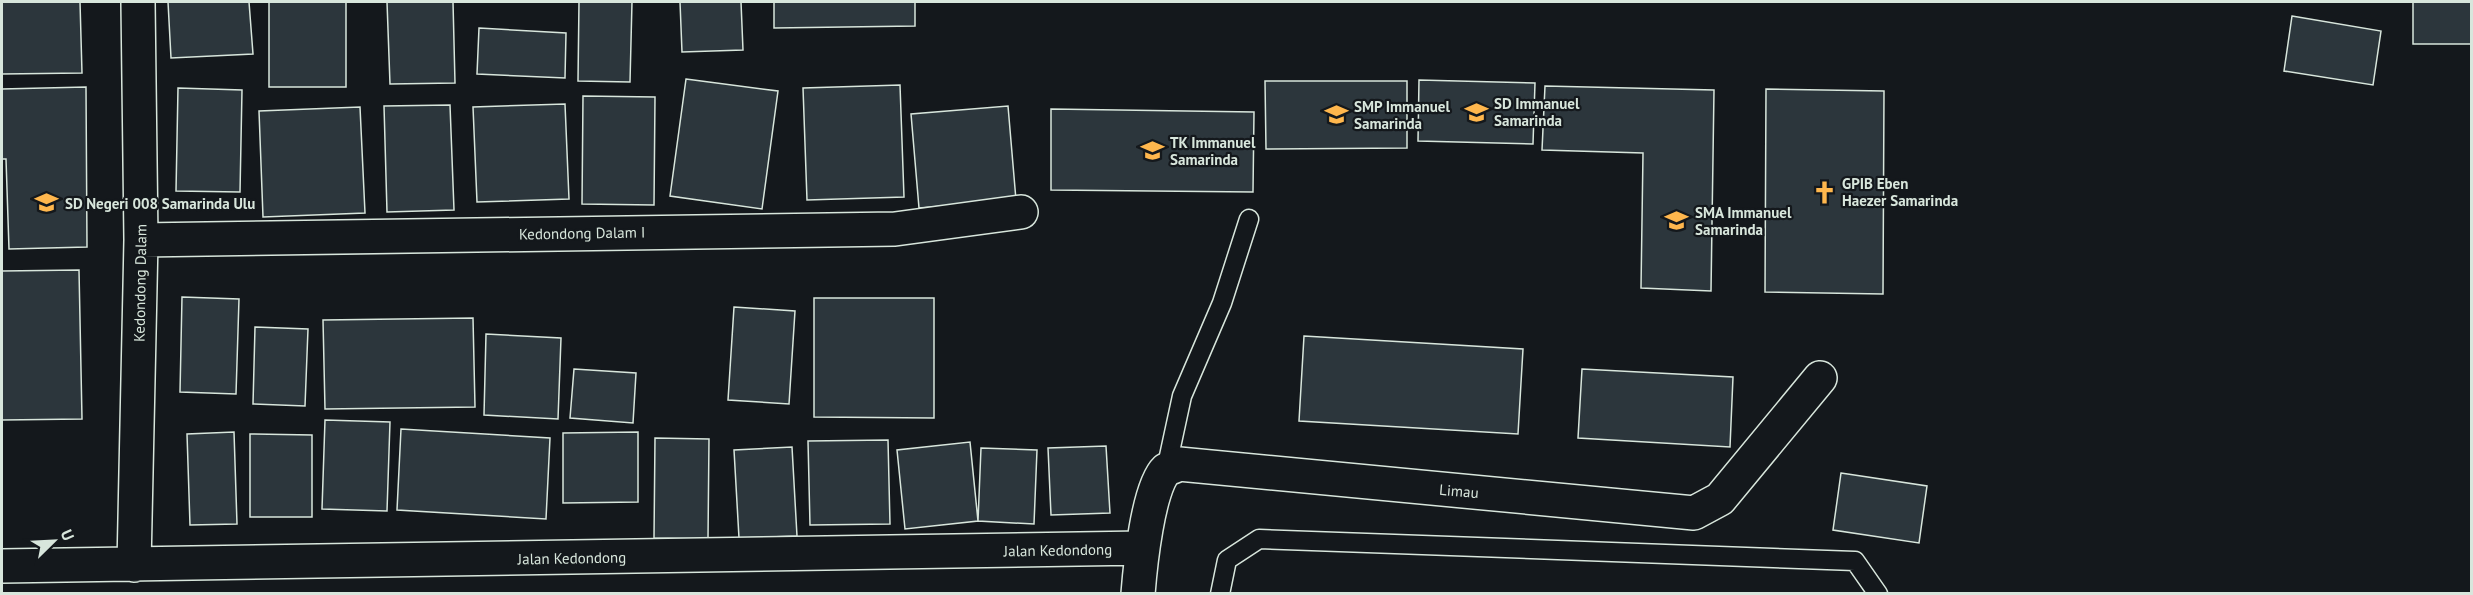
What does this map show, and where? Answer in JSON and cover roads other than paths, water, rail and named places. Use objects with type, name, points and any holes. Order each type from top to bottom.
[{"type":"street","name":"Kedondong Dalam","points":[[134,565],[141,240],[138,2]]},
{"type":"street","name":"Kedondong Dalam I","points":[[141,240],[895,229],[1021,212]]},
{"type":"street","name":"Limau","points":[[1166,470],[1179,464],[1694,513],[1720,499],[1820,378]]},
{"type":"street","points":[[1138,594],[1142,548],[1157,486],[1166,470]]},
{"type":"street","name":"Jalan Kedondong","points":[[2,566],[1142,548]]},
{"type":"lane","points":[[1166,470],[1182,396],[1222,303],[1249,219]]},
{"type":"lane","points":[[1220,594],[1227,560],[1259,539],[1855,561],[1878,594]]},
{"type":"place","name":"SD Immanuel Samarinda","points":[[1476,112]]},
{"type":"place","name":"SMP Immanuel Samarinda","points":[[1336,115]]},
{"type":"place","name":"TK Immanuel Samarinda","points":[[1152,151]]},
{"type":"place","name":"GPIB Eben Haezer Samarinda","points":[[1824,192]]},
{"type":"place","name":"SD Negeri 008 Samarinda Ulu","points":[[47,203]]},
{"type":"place","name":"SMA Immanuel Samarinda","points":[[1677,221]]}]
